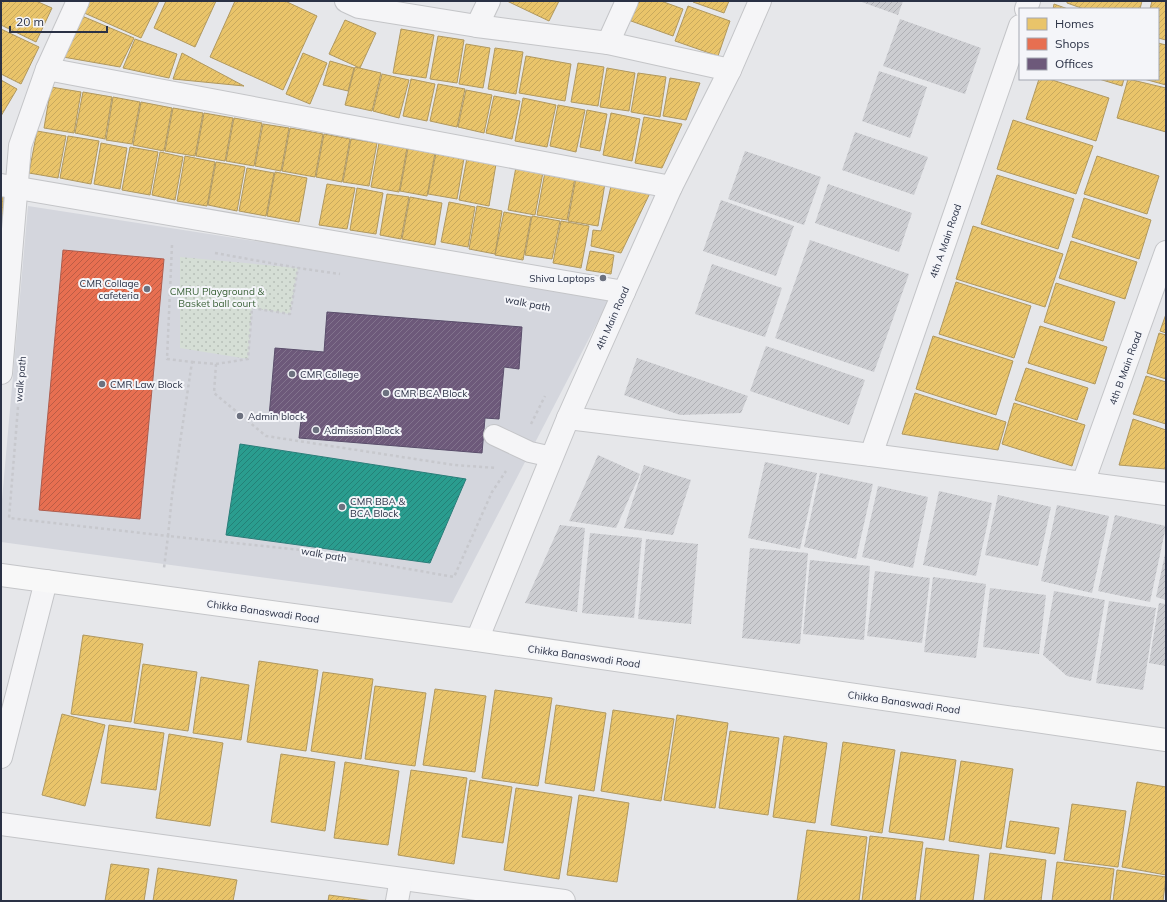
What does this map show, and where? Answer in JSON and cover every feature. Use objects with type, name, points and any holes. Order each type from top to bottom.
[{"type":"main road","name":"Chikka Banaswadi Road","points":[[1,575],[476,640],[1166,740]]},
{"type":"street","points":[[1,372],[9,186],[20,146],[47,68],[78,1]]},
{"type":"street","points":[[477,26],[489,1]]},
{"type":"street","points":[[608,43],[627,1]]},
{"type":"street","name":"4th Main Road","points":[[476,640],[568,418],[624,292],[671,187],[730,70],[760,1]]},
{"type":"street","points":[[355,3],[477,26],[608,43],[730,70]]},
{"type":"street","name":"4th A Main Road","points":[[871,455],[1019,29]]},
{"type":"street","points":[[47,68],[671,187]]},
{"type":"street","points":[[9,186],[624,292]]},
{"type":"street","name":"4th B Main Road","points":[[1083,483],[1166,252]]},
{"type":"street","points":[[568,418],[871,455],[1166,494]]},
{"type":"street","points":[[1,756],[46,581]]},
{"type":"street","points":[[1,824],[564,901]]},
{"type":"street","points":[[397,901],[401,879]]},
{"type":"lane","points":[[494,435],[530,452],[552,457]]},
{"type":"path","points":[[180,246],[172,245],[167,359],[216,364],[248,359],[252,308],[290,314],[298,268]]},
{"type":"path","points":[[211,252],[346,275]]},
{"type":"path","points":[[160,597],[172,496],[192,362]]},
{"type":"path","name":"walk path","points":[[19,393],[9,518],[301,550],[454,577],[492,492],[508,469],[454,464],[266,436],[214,393],[216,364]]},
{"type":"path","points":[[519,446],[548,389]]},
{"type":"shaded area","name":"CMR College","points":[[28,206],[611,296],[452,603],[1,542],[1,511]]},
{"type":"green space","name":"CMRU Playground & Basket ball court","points":[[180,257],[298,268],[290,314],[252,308],[248,359],[180,348]]},
{"type":"building: Homes","points":[[1,1],[36,1],[52,8],[36,42],[1,25]]},
{"type":"building: Homes","points":[[87,1],[159,1],[141,38],[82,12]]},
{"type":"building: Homes","points":[[166,1],[216,1],[195,47],[154,28]]},
{"type":"building: Homes","points":[[235,1],[285,1],[317,16],[283,90],[210,57]]},
{"type":"building: Homes","points":[[507,1],[559,1],[549,21]]},
{"type":"building: Homes","points":[[638,1],[661,1],[683,9],[673,36],[631,21]]},
{"type":"building: Homes","points":[[729,1],[724,13],[693,2]]},
{"type":"building: Homes","points":[[1067,1],[1142,1],[1140,8],[1081,8],[1067,3]]},
{"type":"building: Homes","points":[[1152,1],[1166,1],[1166,40],[1159,38],[1159,8],[1150,8]]},
{"type":"building: Homes","points":[[1054,4],[1065,8],[1053,8]]},
{"type":"building: Homes","points":[[688,6],[730,21],[718,56],[675,41]]},
{"type":"building: Homes","points":[[82,16],[134,38],[120,67],[63,57]]},
{"type":"building: Homes","points":[[345,20],[376,33],[360,68],[329,54]]},
{"type":"building: Homes","points":[[1,29],[39,47],[21,84],[1,74]]},
{"type":"building: Homes","points":[[401,29],[434,35],[426,78],[393,73]]},
{"type":"building: Homes","points":[[438,36],[464,40],[457,83],[430,79]]},
{"type":"building: Homes","points":[[135,39],[177,54],[169,78],[123,68]]},
{"type":"building: Homes","points":[[1159,43],[1166,45],[1166,85],[1148,80],[1159,80]]},
{"type":"building: Homes","points":[[466,44],[490,48],[483,88],[459,84]]},
{"type":"building: Homes","points":[[495,48],[523,52],[516,94],[488,89]]},
{"type":"building: Homes","points":[[182,53],[244,86],[173,79]]},
{"type":"building: Homes","points":[[303,53],[327,63],[310,104],[286,94]]},
{"type":"building: Homes","points":[[526,56],[571,64],[565,101],[519,93]]},
{"type":"building: Homes","points":[[330,61],[354,68],[348,91],[323,85]]},
{"type":"building: Homes","points":[[578,63],[604,67],[598,106],[571,102]]},
{"type":"building: Homes","points":[[355,67],[381,73],[372,111],[345,105]]},
{"type":"building: Homes","points":[[607,68],[635,73],[629,111],[600,107]]},
{"type":"building: Homes","points":[[638,73],[666,77],[660,117],[631,112]]},
{"type":"building: Homes","points":[[382,74],[409,80],[399,118],[373,111]]},
{"type":"building: Homes","points":[[670,78],[700,83],[686,120],[663,116]]},
{"type":"building: Homes","points":[[411,79],[435,84],[427,121],[403,116]]},
{"type":"building: Homes","points":[[1,80],[17,89],[1,116]]},
{"type":"building: Homes","points":[[1039,80],[1052,80],[1109,98],[1096,141],[1026,119]]},
{"type":"building: Homes","points":[[1102,80],[1124,80],[1122,86]]},
{"type":"building: Homes","points":[[1128,80],[1166,88],[1166,132],[1117,118]]},
{"type":"building: Homes","points":[[438,84],[465,89],[457,127],[430,121]]},
{"type":"building: Homes","points":[[51,87],[81,92],[74,133],[44,128]]},
{"type":"building: Homes","points":[[466,90],[492,95],[484,133],[458,127]]},
{"type":"building: Homes","points":[[83,92],[112,97],[105,139],[75,133]]},
{"type":"building: Homes","points":[[494,96],[520,101],[512,139],[486,133]]},
{"type":"building: Homes","points":[[113,97],[140,102],[132,144],[106,140]]},
{"type":"building: Homes","points":[[523,98],[556,105],[547,147],[515,141]]},
{"type":"building: Homes","points":[[141,102],[172,108],[164,151],[133,145]]},
{"type":"building: Homes","points":[[558,105],[585,110],[576,152],[550,146]]},
{"type":"building: Homes","points":[[173,108],[203,113],[195,156],[165,151]]},
{"type":"building: Homes","points":[[587,110],[607,114],[600,151],[580,147]]},
{"type":"building: Homes","points":[[204,113],[233,118],[225,161],[196,156]]},
{"type":"building: Homes","points":[[611,113],[640,119],[632,161],[603,155]]},
{"type":"building: Homes","points":[[644,117],[682,124],[662,168],[635,163]]},
{"type":"building: Homes","points":[[234,118],[262,123],[254,166],[226,161]]},
{"type":"building: Homes","points":[[1013,120],[1093,146],[1076,194],[997,169]]},
{"type":"building: Homes","points":[[263,124],[289,128],[281,171],[255,166]]},
{"type":"building: Homes","points":[[290,128],[323,134],[315,177],[282,171]]},
{"type":"building: Homes","points":[[37,131],[66,136],[58,178],[29,173]]},
{"type":"building: Homes","points":[[324,134],[350,139],[342,182],[316,177]]},
{"type":"building: Homes","points":[[68,136],[99,141],[91,184],[60,178]]},
{"type":"building: Homes","points":[[351,139],[377,143],[369,186],[343,182]]},
{"type":"building: Homes","points":[[101,143],[127,148],[120,189],[94,184]]},
{"type":"building: Homes","points":[[379,143],[407,148],[399,192],[371,187]]},
{"type":"building: Homes","points":[[130,147],[158,152],[150,195],[122,190]]},
{"type":"building: Homes","points":[[408,148],[435,153],[427,196],[400,191]]},
{"type":"building: Homes","points":[[160,152],[183,157],[175,200],[152,195]]},
{"type":"building: Homes","points":[[436,153],[464,158],[457,199],[428,194]]},
{"type":"building: Homes","points":[[185,156],[215,162],[207,206],[177,201]]},
{"type":"building: Homes","points":[[1097,156],[1159,176],[1147,214],[1084,194]]},
{"type":"building: Homes","points":[[467,158],[496,164],[489,206],[459,200]]},
{"type":"building: Homes","points":[[216,162],[245,167],[237,211],[208,205]]},
{"type":"building: Homes","points":[[516,167],[543,172],[535,215],[508,210]]},
{"type":"building: Homes","points":[[247,168],[274,173],[266,216],[239,211]]},
{"type":"building: Homes","points":[[275,172],[307,178],[299,222],[267,216]]},
{"type":"building: Homes","points":[[545,172],[575,178],[567,220],[537,215]]},
{"type":"building: Homes","points":[[997,175],[1074,199],[1058,249],[981,224]]},
{"type":"building: Homes","points":[[576,178],[605,183],[598,226],[568,221]]},
{"type":"building: Homes","points":[[327,184],[355,188],[347,229],[319,225]]},
{"type":"building: Homes","points":[[611,186],[650,193],[621,253],[591,246],[593,230],[601,231]]},
{"type":"building: Homes","points":[[357,188],[383,193],[376,234],[350,230]]},
{"type":"building: Homes","points":[[387,194],[409,197],[401,239],[380,235]]},
{"type":"building: Homes","points":[[1,196],[3,196],[3,227],[1,227]]},
{"type":"building: Homes","points":[[410,197],[442,203],[435,245],[402,239]]},
{"type":"building: Homes","points":[[1084,198],[1151,220],[1139,259],[1072,237]]},
{"type":"building: Homes","points":[[449,202],[475,207],[468,247],[441,242]]},
{"type":"building: Homes","points":[[477,206],[502,211],[495,254],[469,249]]},
{"type":"building: Homes","points":[[504,212],[531,217],[523,260],[495,255]]},
{"type":"building: Homes","points":[[532,216],[560,221],[552,259],[525,255]]},
{"type":"building: Homes","points":[[561,221],[589,226],[581,268],[553,263]]},
{"type":"building: Homes","points":[[973,226],[1063,254],[1045,307],[956,279]]},
{"type":"building: Homes","points":[[1071,241],[1137,262],[1125,299],[1059,278]]},
{"type":"building: Homes","points":[[590,251],[614,255],[611,274],[586,270]]},
{"type":"building: Homes","points":[[956,282],[1031,306],[1014,358],[939,334]]},
{"type":"building: Homes","points":[[1056,283],[1115,302],[1103,341],[1044,322]]},
{"type":"building: Homes","points":[[1166,314],[1166,333],[1160,331]]},
{"type":"building: Homes","points":[[1040,326],[1107,347],[1095,384],[1028,363]]},
{"type":"building: Homes","points":[[1159,333],[1166,335],[1166,379],[1147,373]]},
{"type":"building: Homes","points":[[933,336],[1013,361],[996,415],[916,389]]},
{"type":"building: Homes","points":[[1026,368],[1088,388],[1077,420],[1015,400]]},
{"type":"building: Homes","points":[[1146,376],[1166,382],[1166,424],[1133,414]]},
{"type":"building: Homes","points":[[915,393],[1006,422],[998,450],[902,434]]},
{"type":"building: Homes","points":[[1014,403],[1085,425],[1072,466],[1002,444]]},
{"type":"building: Homes","points":[[1133,419],[1166,430],[1166,469],[1119,465]]},
{"type":"building: Homes","points":[[83,635],[143,644],[131,722],[71,714]]},
{"type":"building: Homes","points":[[259,661],[318,670],[306,751],[247,742]]},
{"type":"building: Homes","points":[[143,664],[197,672],[188,731],[134,723]]},
{"type":"building: Homes","points":[[323,672],[373,679],[361,759],[311,751]]},
{"type":"building: Homes","points":[[201,677],[249,685],[241,740],[193,733]]},
{"type":"building: Homes","points":[[375,686],[426,693],[415,766],[365,759]]},
{"type":"building: Homes","points":[[435,689],[486,696],[475,772],[423,765]]},
{"type":"building: Homes","points":[[495,690],[552,698],[538,786],[482,778]]},
{"type":"building: Homes","points":[[556,705],[606,713],[594,791],[545,783]]},
{"type":"building: Homes","points":[[613,710],[674,719],[661,801],[601,791]]},
{"type":"building: Homes","points":[[62,714],[105,725],[85,806],[42,795]]},
{"type":"building: Homes","points":[[677,715],[728,723],[715,808],[664,800]]},
{"type":"building: Homes","points":[[109,725],[164,733],[156,790],[101,783]]},
{"type":"building: Homes","points":[[730,731],[779,738],[768,815],[719,808]]},
{"type":"building: Homes","points":[[169,734],[223,743],[210,826],[156,818]]},
{"type":"building: Homes","points":[[784,736],[827,743],[815,823],[773,817]]},
{"type":"building: Homes","points":[[843,742],[895,750],[882,833],[831,825]]},
{"type":"building: Homes","points":[[901,752],[956,760],[944,840],[889,832]]},
{"type":"building: Homes","points":[[281,754],[335,762],[325,831],[271,822]]},
{"type":"building: Homes","points":[[961,761],[1013,769],[1001,849],[949,841]]},
{"type":"building: Homes","points":[[345,762],[399,771],[388,845],[334,838]]},
{"type":"building: Homes","points":[[411,770],[467,778],[454,864],[398,855]]},
{"type":"building: Homes","points":[[470,780],[512,787],[503,843],[462,837]]},
{"type":"building: Homes","points":[[1137,782],[1166,787],[1166,875],[1122,867]]},
{"type":"building: Homes","points":[[516,788],[572,797],[559,879],[504,870]]},
{"type":"building: Homes","points":[[579,795],[629,803],[617,882],[567,875]]},
{"type":"building: Homes","points":[[1072,804],[1126,811],[1118,867],[1064,860]]},
{"type":"building: Homes","points":[[1010,821],[1059,828],[1055,854],[1006,847]]},
{"type":"building: Homes","points":[[807,830],[867,837],[859,901],[797,901]]},
{"type":"building: Homes","points":[[870,836],[923,842],[915,901],[862,901]]},
{"type":"building: Homes","points":[[926,848],[979,855],[973,901],[920,901]]},
{"type":"building: Homes","points":[[990,853],[1046,860],[1041,901],[984,901]]},
{"type":"building: Homes","points":[[1057,862],[1114,869],[1110,901],[1052,901]]},
{"type":"building: Homes","points":[[111,864],[149,869],[144,901],[105,901]]},
{"type":"building: Homes","points":[[158,868],[237,880],[233,901],[153,901]]},
{"type":"building: Homes","points":[[1117,870],[1166,877],[1163,901],[1113,901]]},
{"type":"building: Homes","points":[[329,895],[373,901],[328,901]]},
{"type":"building: Shops","name":"CMR Law Block","points":[[63,250],[164,259],[140,519],[39,510]]},
{"type":"building: Offices","name":"CMR BCA Block","points":[[327,312],[522,327],[519,369],[504,367],[499,419],[485,418],[482,453],[299,438],[301,420],[269,417],[275,348],[324,352]]},
{"type":"building: Schools","name":"CMR BBA & BCA Block","points":[[240,444],[466,479],[430,563],[226,535]]},
{"type":"building: Other","points":[[859,1],[903,1],[898,15]]},
{"type":"building: Other","points":[[900,19],[981,48],[965,94],[883,66]]},
{"type":"building: Other","points":[[879,71],[927,87],[910,138],[862,121]]},
{"type":"building: Other","points":[[855,132],[928,157],[914,195],[842,170]]},
{"type":"building: Other","points":[[745,151],[821,177],[804,225],[728,199]]},
{"type":"building: Other","points":[[828,184],[912,213],[899,252],[815,223]]},
{"type":"building: Other","points":[[721,200],[794,226],[776,276],[703,251]]},
{"type":"building: Other","points":[[810,240],[909,274],[874,372],[775,338]]},
{"type":"building: Other","points":[[712,264],[782,288],[765,337],[695,314]]},
{"type":"building: Other","points":[[766,346],[865,380],[849,425],[750,391]]},
{"type":"building: Other","points":[[637,358],[748,396],[741,413],[680,415],[624,395]]},
{"type":"building: Other","points":[[598,455],[640,474],[616,528],[569,521]]},
{"type":"building: Other","points":[[765,462],[817,473],[800,549],[748,538]]},
{"type":"building: Other","points":[[644,465],[691,480],[673,535],[624,528]]},
{"type":"building: Other","points":[[820,473],[873,484],[856,559],[804,547]]},
{"type":"building: Other","points":[[878,486],[928,497],[913,568],[862,557]]},
{"type":"building: Other","points":[[939,491],[992,503],[976,576],[923,565]]},
{"type":"building: Other","points":[[998,495],[1051,507],[1038,566],[985,555]]},
{"type":"building: Other","points":[[1057,505],[1109,516],[1092,593],[1041,581]]},
{"type":"building: Other","points":[[1115,515],[1166,526],[1150,602],[1098,591]]},
{"type":"building: Other","points":[[560,525],[585,528],[577,612],[525,603]]},
{"type":"building: Other","points":[[590,533],[642,538],[634,618],[582,613]]},
{"type":"building: Other","points":[[646,539],[698,544],[691,624],[638,619]]},
{"type":"building: Other","points":[[750,548],[808,553],[800,644],[742,638]]},
{"type":"building: Other","points":[[1166,554],[1166,600],[1156,597]]},
{"type":"building: Other","points":[[810,560],[870,566],[864,640],[803,634]]},
{"type":"building: Other","points":[[875,571],[930,578],[922,643],[867,636]]},
{"type":"building: Other","points":[[933,577],[986,584],[976,658],[924,652]]},
{"type":"building: Other","points":[[990,588],[1046,595],[1039,654],[983,647]]},
{"type":"building: Other","points":[[1054,591],[1105,600],[1091,681],[1067,676],[1043,655]]},
{"type":"building: Other","points":[[1109,601],[1156,608],[1143,690],[1096,683]]},
{"type":"building: Other","points":[[1159,603],[1166,604],[1166,666],[1149,663]]},
{"type":"place","name":"Shiva Laptops","points":[[603,278]]},
{"type":"place","name":"CMR Collage cafeteria","points":[[147,289]]},
{"type":"place","name":"CMR College","points":[[292,374]]},
{"type":"place","name":"CMR Law Block","points":[[102,384]]},
{"type":"place","name":"CMR BCA Block","points":[[386,393]]},
{"type":"place","name":"Admin block","points":[[240,416]]},
{"type":"place","name":"Admission Block","points":[[316,430]]},
{"type":"place","name":"CMR BBA & BCA Block","points":[[342,507]]}]
